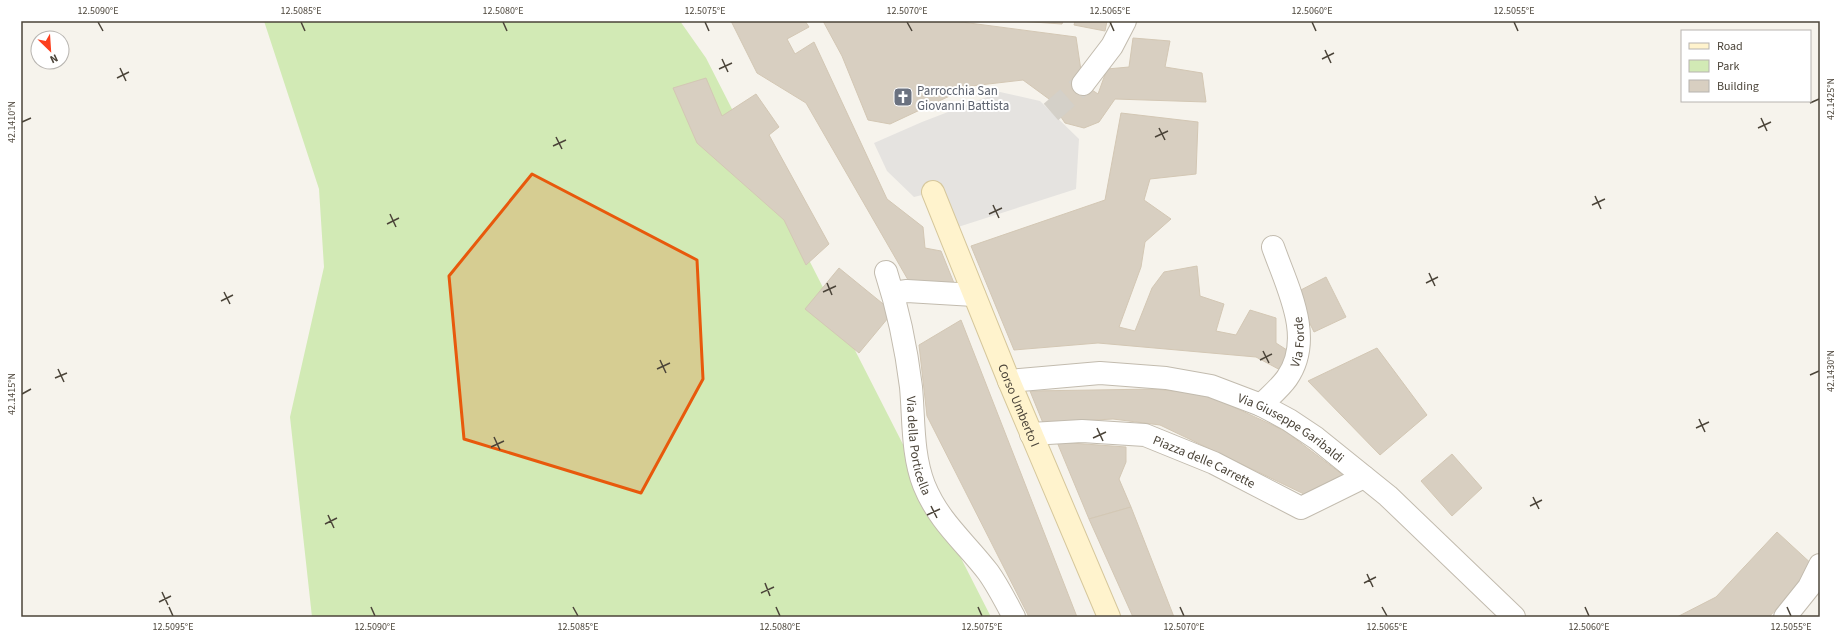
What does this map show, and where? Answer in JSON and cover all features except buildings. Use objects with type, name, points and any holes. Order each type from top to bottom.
[{"type":"street","points":[[1083,84],[1112,46],[1125,21]]},
{"type":"street","name":"Corso Umberto I","points":[[933,192],[1009,382],[1106,613]]},
{"type":"street","name":"Via Forde","points":[[1262,405],[1293,368],[1299,344],[1299,334],[1295,312],[1273,248]]},
{"type":"street","name":"Via della Porticella","points":[[886,272],[893,293],[907,356],[918,467],[924,486],[933,504],[947,525],[989,573],[1014,617]]},
{"type":"street","points":[[893,293],[907,291],[974,295]]},
{"type":"street","name":"Via Giuseppe Garibaldi","points":[[1009,382],[1100,373],[1166,378],[1211,386],[1262,405],[1289,420],[1316,438],[1388,496],[1514,617]]},
{"type":"street","name":"Piazza delle Carrette","points":[[1031,434],[1082,431],[1145,435],[1214,463],[1301,508],[1364,477]]},
{"type":"street","points":[[1785,617],[1809,587],[1820,565]]},
{"type":"highlighted area","points":[[532,174],[697,260],[703,379],[641,493],[464,439],[449,276]]},
{"type":"green space","points":[[264,21],[680,21],[706,58],[991,617],[312,617],[290,417],[324,267],[319,189]]},
{"type":"shaded area","points":[[1000,92],[1040,101],[1079,139],[1076,189],[958,227],[942,190],[914,197],[887,171],[874,143],[922,122]]},
{"type":"tunnel","points":[[1051,112],[1083,84]]},
{"type":"place","name":"Parrocchia San Giovanni Battista","points":[[903,97]]}]
